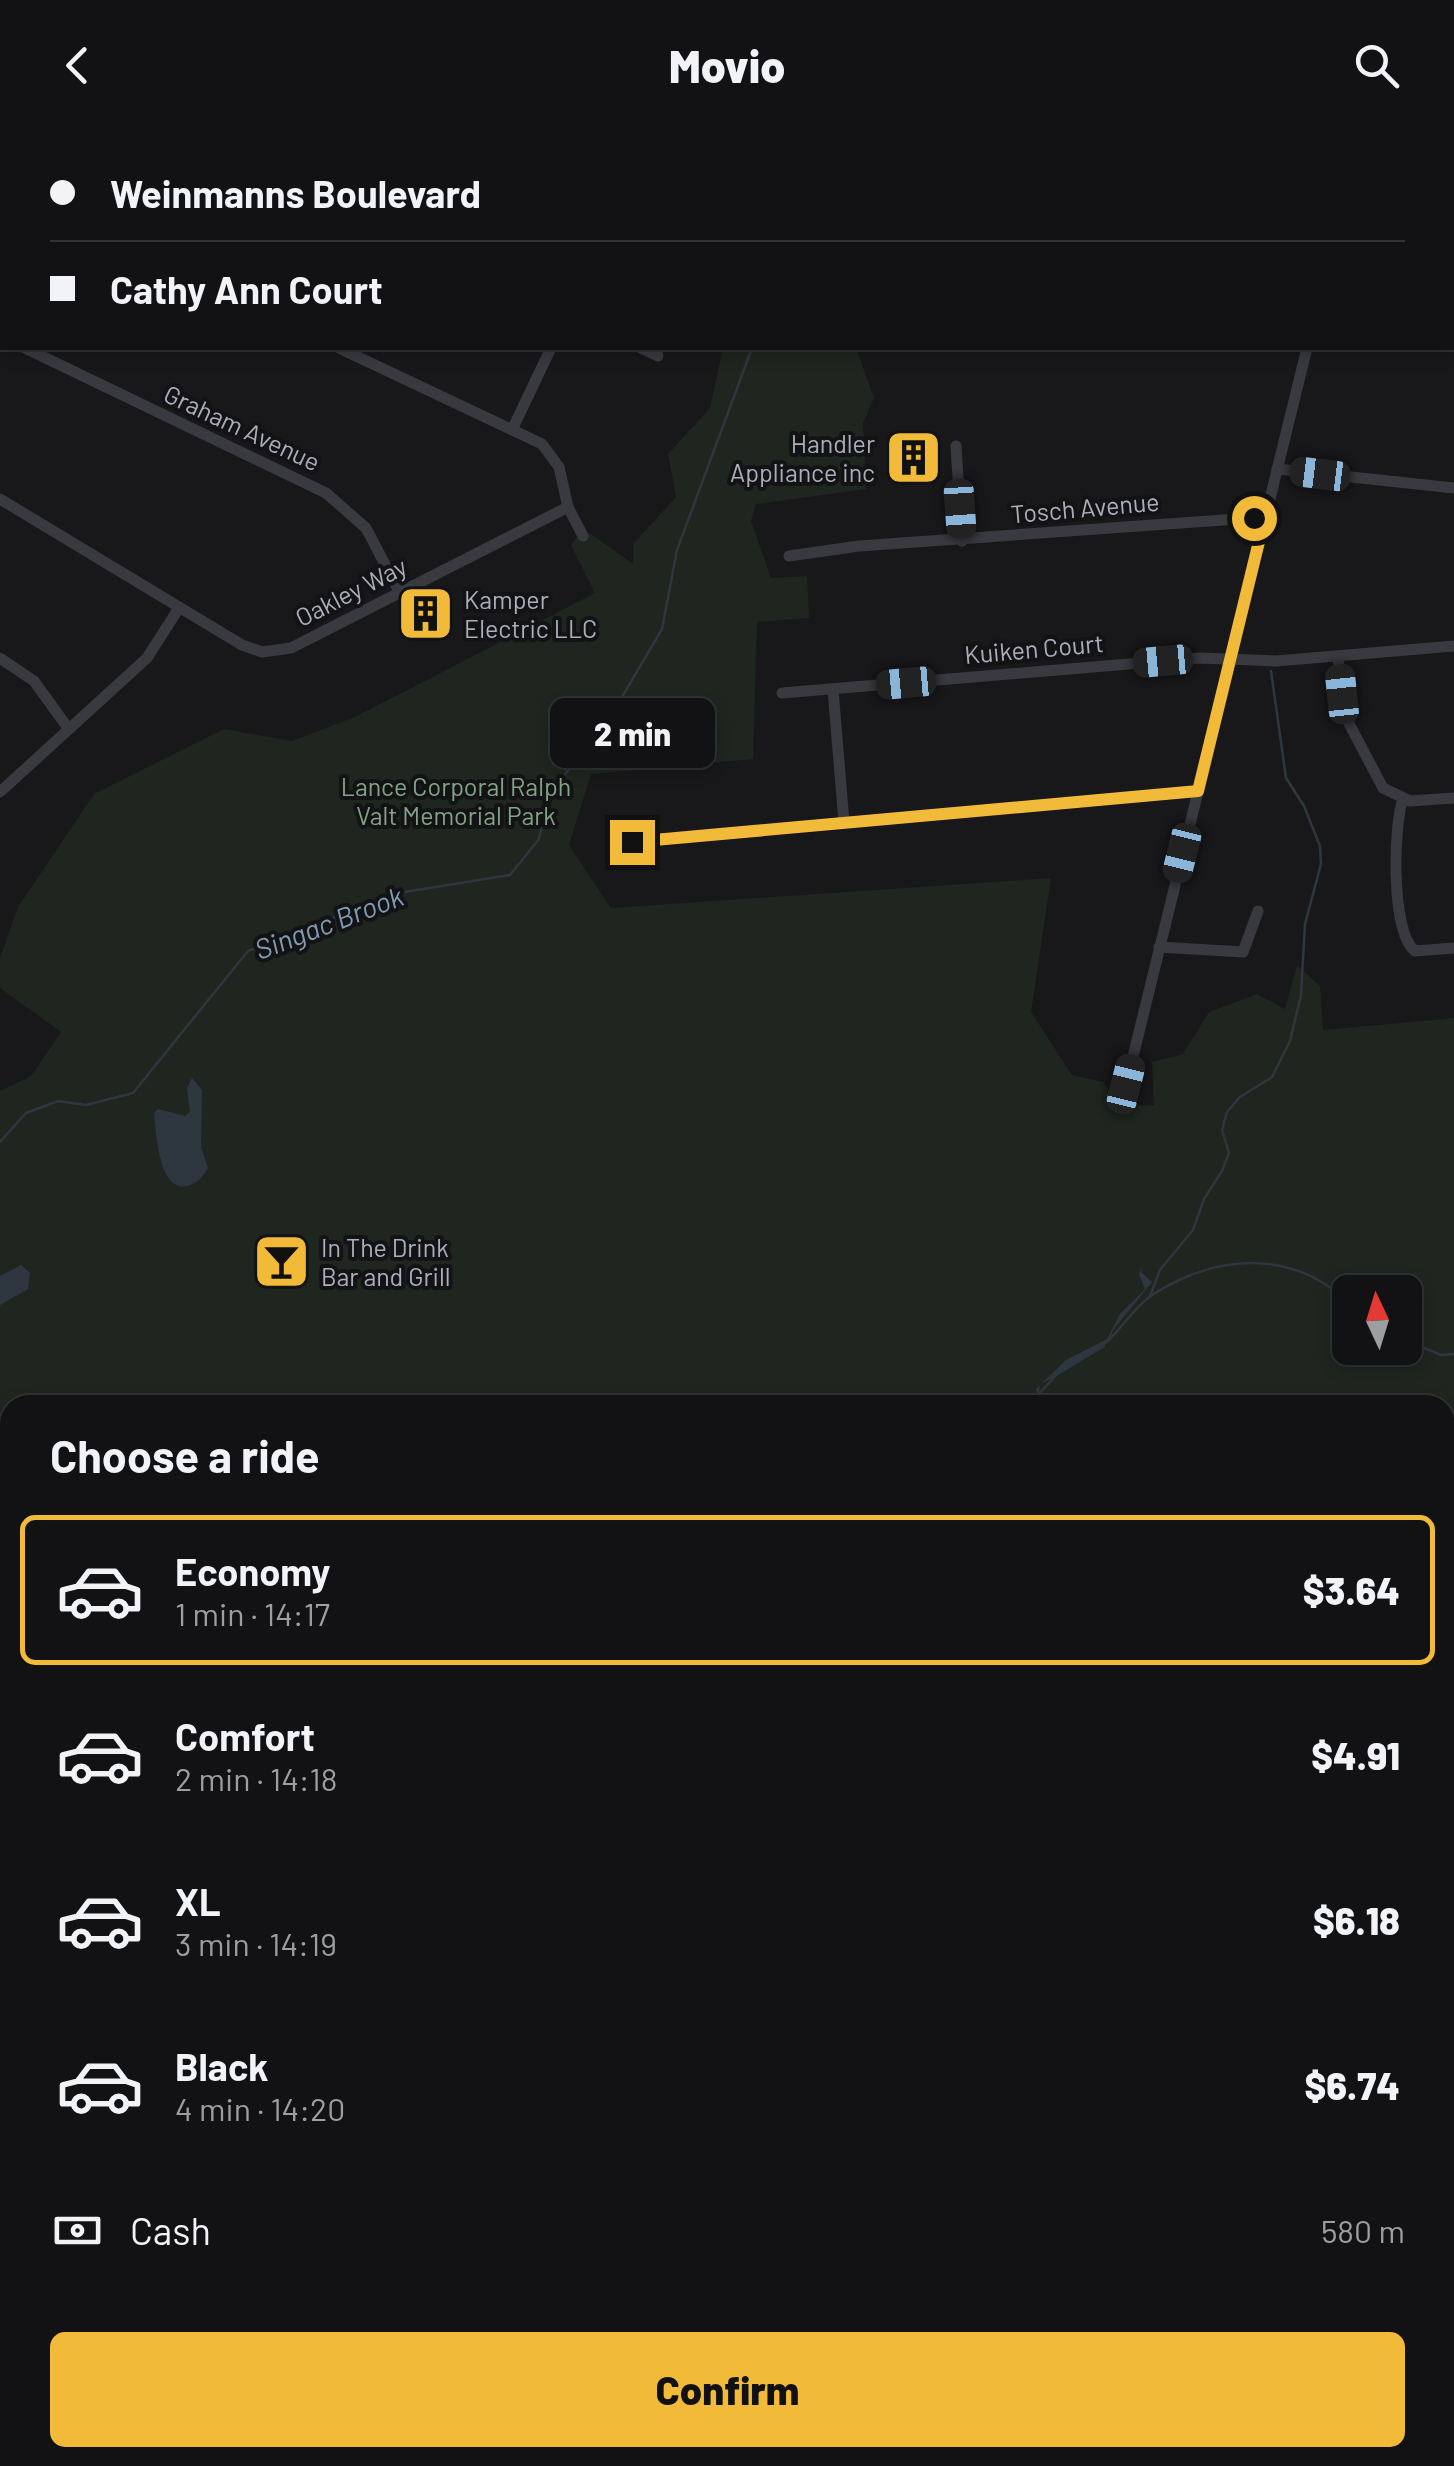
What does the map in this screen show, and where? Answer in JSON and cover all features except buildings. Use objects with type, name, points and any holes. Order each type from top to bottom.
[{"type":"street","name":"Graham Avenue","points":[[29,350],[326,493],[366,528],[400,592]]},
{"type":"street","points":[[343,350],[549,450],[559,467],[568,507],[583,536]]},
{"type":"street","points":[[512,430],[550,350]]},
{"type":"street","points":[[645,350],[658,356]]},
{"type":"street","points":[[1126,1084],[1307,350]]},
{"type":"street","points":[[956,446],[962,541]]},
{"type":"street","points":[[1277,469],[1454,488]]},
{"type":"street","name":"Oakley Way","points":[[0,499],[242,645],[275,652],[568,507]]},
{"type":"street","name":"Tosch Avenue","points":[[789,556],[859,546],[1265,517]]},
{"type":"street","points":[[0,792],[148,658],[179,608]]},
{"type":"street","name":"Kuiken Court","points":[[782,693],[1230,657],[1276,660],[1454,646]]},
{"type":"street","points":[[1338,656],[1344,714],[1377,780],[1403,799],[1454,798]]},
{"type":"street","points":[[0,658],[34,681],[68,728]]},
{"type":"street","points":[[832,690],[844,822]]},
{"type":"street","points":[[632,842],[1198,791]]},
{"type":"street","points":[[1403,799],[1395,828],[1401,912],[1409,947],[1421,952],[1454,948]]},
{"type":"street","points":[[1159,947],[1243,952],[1258,911]]},
{"type":"green space","name":"Lance Corporal Ralph Valt Memorial Park","points":[[723,350],[857,350],[874,398],[863,423],[866,489],[756,504],[751,521],[771,578],[807,576],[809,618],[757,622],[753,759],[591,774],[569,845],[611,908],[1051,878],[1031,1012],[1072,1075],[1103,1082],[1119,1098],[1138,1105],[1154,1105],[1152,1062],[1183,1054],[1209,1012],[1257,994],[1285,1009],[1297,965],[1320,986],[1323,1030],[1454,1018],[1454,1395],[0,1395],[0,1091],[31,1076],[61,1032],[0,988],[0,958],[18,907],[94,794],[224,729],[292,741],[357,716],[595,593],[571,545],[581,532],[591,534],[633,564],[633,544],[676,497],[668,454],[710,408]]},
{"type":"shaded area","points":[[192,1078],[202,1090],[201,1147],[208,1168],[196,1182],[180,1186],[172,1181],[161,1161],[154,1113],[158,1109],[185,1116],[190,1112],[187,1088]]},
{"type":"shaded area","points":[[1145,1261],[1141,1272],[1152,1282],[1113,1330],[1109,1342],[1040,1385],[1066,1360],[1107,1339],[1120,1314],[1145,1289],[1139,1274]]},
{"type":"shaded area","points":[[21,1265],[30,1273],[28,1289],[0,1305],[0,1276]]},
{"type":"waterway","name":"Singac Brook","points":[[0,1142],[26,1113],[58,1101],[86,1105],[133,1093],[248,951],[398,893],[510,875],[539,839],[550,791],[599,736],[662,629],[677,550],[751,350]]},
{"type":"waterway","points":[[1150,1296],[1160,1270],[1193,1230],[1204,1199],[1222,1171],[1229,1153],[1222,1130],[1227,1112],[1240,1097],[1272,1077],[1290,1041],[1301,995],[1305,924],[1321,864],[1320,846],[1304,806],[1286,778],[1271,671]]},
{"type":"waterway","points":[[1109,1340],[1152,1295],[1202,1271],[1228,1265],[1279,1266],[1304,1273],[1332,1289]]},
{"type":"waterway","points":[[1038,1395],[1056,1375],[1104,1346]]},
{"type":"waterway","points":[[1422,1347],[1441,1355],[1454,1354]]},
{"type":"place","name":"Handler Appliance inc","points":[[914,458]]},
{"type":"place","name":"Kamper Electric LLC","points":[[425,614]]},
{"type":"place","name":"In The Drink Bar and Grill","points":[[282,1262]]},
{"type":"route","points":[[632,842],[1198,791],[1265,517],[1254,518]]}]
